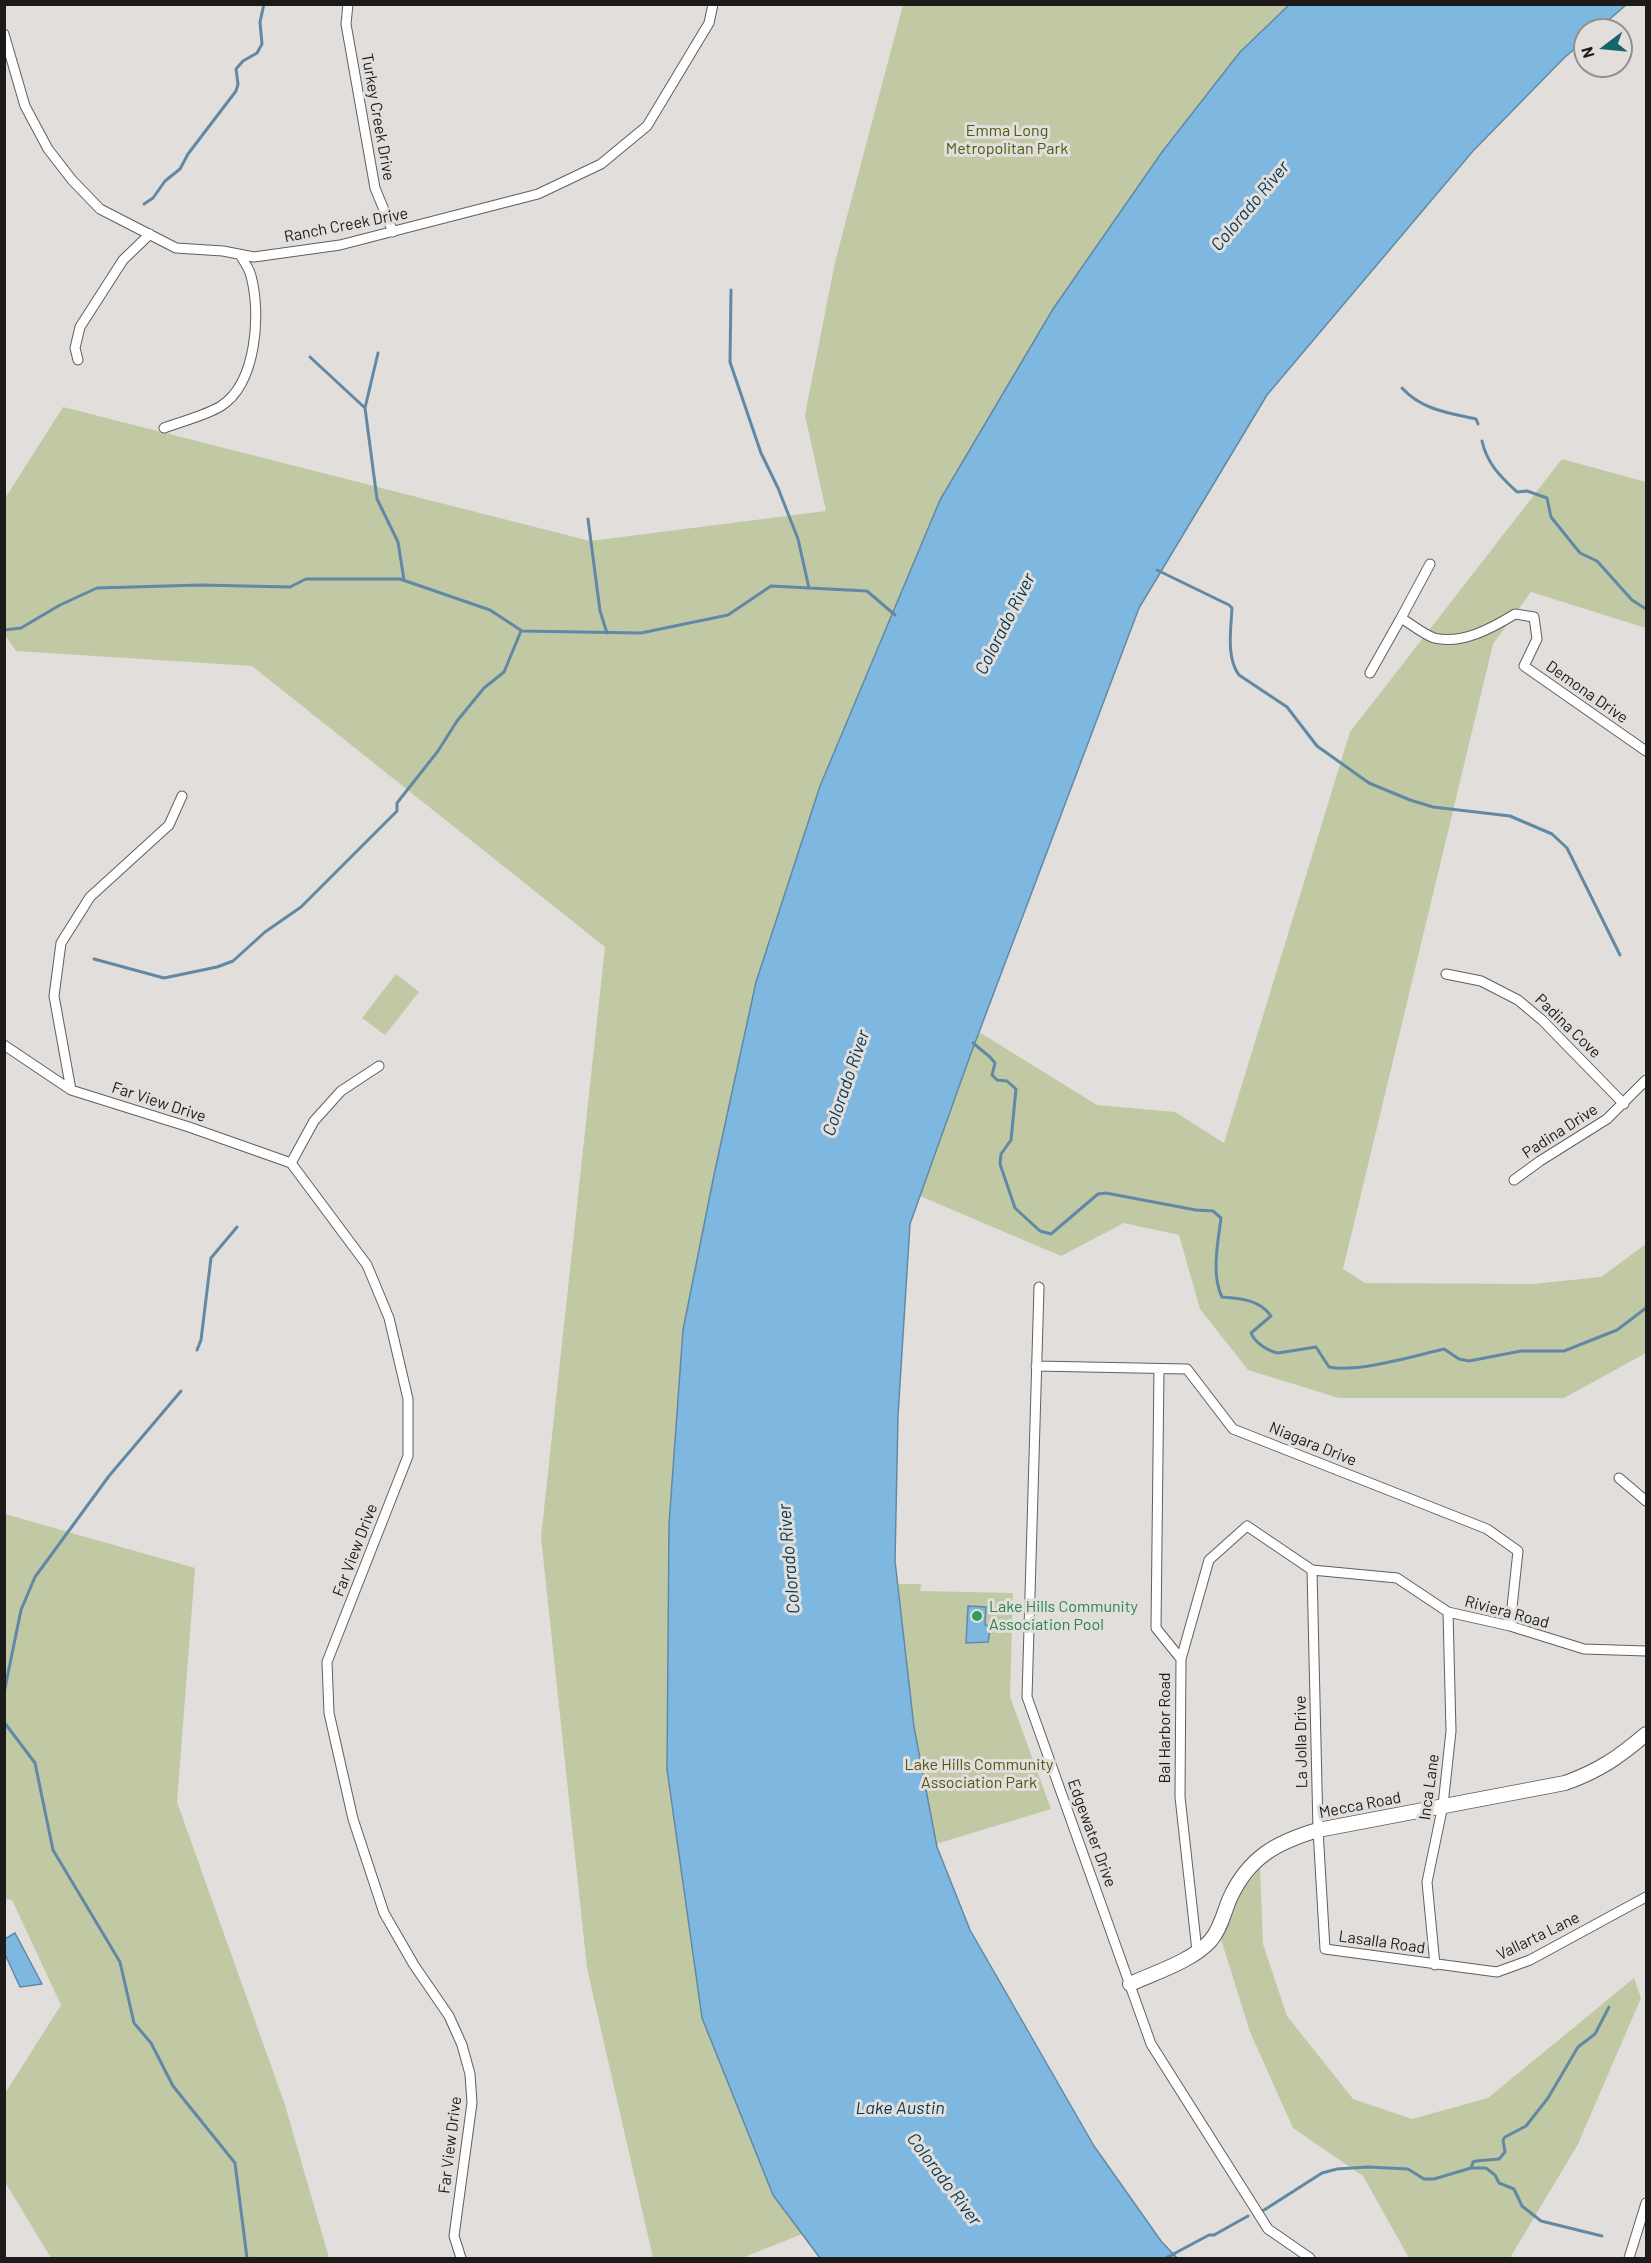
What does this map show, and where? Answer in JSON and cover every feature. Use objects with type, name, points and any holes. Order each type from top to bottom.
[{"type":"street","name":"Turkey Creek Drive","points":[[348,4],[346,24],[375,188],[393,232]]},
{"type":"street","name":"Ranch Creek Drive","points":[[4,34],[25,106],[48,149],[72,180],[100,208],[176,248],[254,257],[340,245],[538,194],[601,164],[647,126],[709,23],[713,4]]},
{"type":"street","points":[[78,360],[75,348],[80,327],[123,260],[150,234]]},
{"type":"street","points":[[164,428],[221,406],[235,392],[251,361],[254,316],[250,275],[240,255]]},
{"type":"street","points":[[1371,673],[1430,564]]},
{"type":"street","name":"Demona Drive","points":[[1401,618],[1433,638],[1459,640],[1498,624],[1515,614],[1534,617],[1537,639],[1524,666],[1647,751]]},
{"type":"street","points":[[71,1090],[54,996],[62,943],[90,897],[169,825],[182,795]]},
{"type":"street","name":"Padina Cove","points":[[1446,974],[1480,981],[1518,1000],[1542,1020],[1624,1104]]},
{"type":"street","name":"Far View Drive","points":[[4,1045],[71,1090],[189,1127],[291,1163],[367,1265],[389,1318],[408,1399],[408,1456],[327,1662],[329,1713],[353,1819],[384,1913],[414,1965],[449,2016],[462,2045],[470,2074],[472,2103],[454,2236],[461,2259]]},
{"type":"street","points":[[291,1163],[314,1121],[334,1098],[379,1066]]},
{"type":"street","name":"Padina Drive","points":[[1514,1180],[1540,1161],[1589,1132],[1624,1104],[1647,1080]]},
{"type":"street","name":"Edgewater Drive","points":[[1039,1287],[1027,1697],[1151,2044],[1268,2229],[1310,2259]]},
{"type":"street","name":"Niagara Drive","points":[[1036,1366],[1186,1369],[1233,1429],[1486,1529],[1518,1551],[1510,1626]]},
{"type":"street","name":"Bal Harbor Road","points":[[1159,1369],[1156,1628],[1181,1659],[1180,1797],[1197,1951]]},
{"type":"street","points":[[1619,1478],[1647,1501]]},
{"type":"street","name":"Riviera Road","points":[[1181,1659],[1209,1560],[1247,1526],[1312,1570],[1397,1578],[1448,1612],[1510,1626],[1584,1649],[1647,1651]]},
{"type":"street","name":"La Jolla Drive","points":[[1312,1570],[1318,1830],[1325,1949]]},
{"type":"street","name":"Inca Lane","points":[[1434,1965],[1427,1882],[1443,1805],[1451,1731],[1448,1612]]},
{"type":"street","name":"Mecca Road","points":[[1130,1984],[1197,1951],[1211,1940],[1242,1878],[1273,1846],[1289,1838],[1443,1805],[1546,1787],[1585,1776],[1619,1757],[1647,1734]]},
{"type":"street","name":"Vallarta Lane","points":[[1434,1965],[1497,1972],[1530,1960],[1647,1897]]},
{"type":"street","name":"Lasalla Road","points":[[1325,1949],[1434,1965]]},
{"type":"street","points":[[1629,2259],[1642,2231],[1647,2203]]},
{"type":"green space","name":"Emma Long Metropolitan Park","points":[[903,5],[1289,5],[1240,52],[940,500],[820,786],[756,982],[773,2195],[802,2234],[742,2258],[653,2258],[587,1968],[541,1537],[605,947],[252,666],[16,651],[5,635],[4,500],[63,407],[590,541],[826,511],[805,415],[835,262]]},
{"type":"green space","points":[[1562,459],[1646,482],[1646,628],[1531,592],[1493,644],[1343,1269],[1365,1283],[1532,1284],[1601,1277],[1646,1244],[1646,1353],[1564,1398],[1339,1398],[1248,1370],[1200,1309],[1179,1235],[1124,1223],[1061,1256],[920,1196],[979,1032],[1097,1105],[1175,1112],[1224,1143],[1350,732]]},
{"type":"green space","points":[[396,974],[419,992],[385,1035],[362,1018]]},
{"type":"green space","points":[[5,1514],[195,1568],[177,1802],[285,2105],[329,2258],[51,2258],[5,2182],[4,2095],[61,2005],[12,1900],[5,1899]]},
{"type":"green space","name":"Lake Hills Community Association Park","points":[[898,1584],[921,1584],[920,1591],[1013,1593],[1010,1697],[1051,1809],[936,1844],[914,1727]]},
{"type":"green space","points":[[1260,1868],[1263,1944],[1287,2016],[1353,2099],[1412,2119],[1488,2098],[1634,1978],[1641,1998],[1578,2144],[1510,2258],[1409,2258],[1363,2176],[1293,2128],[1250,2032],[1221,1939],[1239,1894]]},
{"type":"water","name":"Lake Austin","points":[[1289,5],[1626,5],[1611,18],[1573,18],[1573,50],[1473,151],[1267,395],[1139,608],[970,1056],[910,1224],[898,1415],[895,1561],[914,1727],[937,1847],[970,1930],[1094,2146],[1161,2241],[1177,2258],[820,2258],[773,2195],[702,2018],[667,1769],[669,1524],[683,1330],[756,982],[820,786],[940,500],[1053,309],[1162,152],[1240,52]]},
{"type":"water","name":"Lake Hills Community Association Pool","points":[[968,1606],[986,1607],[985,1625],[991,1626],[988,1642],[966,1643]]},
{"type":"water","points":[[15,1933],[42,1984],[20,1987],[5,1954],[5,1939]]},
{"type":"waterway","points":[[144,204],[153,198],[165,181],[180,169],[188,154],[236,91],[238,84],[236,69],[243,61],[257,53],[262,44],[260,22],[264,4]]},
{"type":"waterway","points":[[731,290],[730,362],[761,453],[798,539],[809,588]]},
{"type":"waterway","points":[[378,353],[365,408],[377,499],[398,542],[404,580]]},
{"type":"waterway","points":[[310,357],[365,408]]},
{"type":"waterway","points":[[1402,388],[1427,406],[1476,419],[1478,424]]},
{"type":"waterway","points":[[1482,441],[1495,470],[1505,481],[1517,492],[1527,491],[1547,498],[1551,517],[1580,553],[1597,561],[1632,600],[1646,609]]},
{"type":"waterway","points":[[588,519],[600,611],[607,633]]},
{"type":"waterway","points":[[1157,570],[1232,608],[1231,652],[1239,675],[1287,707],[1317,746],[1369,783],[1433,807],[1510,816],[1552,834],[1567,848],[1620,955]]},
{"type":"waterway","points":[[4,630],[21,628],[60,605],[97,588],[201,585],[290,587],[306,579],[400,579],[490,610],[522,631],[641,633],[728,615],[771,586],[867,591],[895,615]]},
{"type":"waterway","points":[[94,959],[164,978],[217,967],[233,961],[265,932],[301,907],[397,811],[397,803],[438,751],[457,721],[484,688],[504,672],[521,631]]},
{"type":"waterway","points":[[973,1043],[995,1063],[992,1075],[997,1080],[1007,1081],[1016,1089],[1011,1140],[1001,1154],[1000,1164],[1015,1208],[1040,1231],[1051,1234],[1098,1194],[1106,1193],[1196,1210],[1213,1211],[1221,1218],[1216,1269],[1222,1297],[1249,1301],[1266,1310],[1271,1316],[1251,1333],[1262,1346],[1270,1350],[1278,1353],[1316,1347],[1329,1367],[1341,1368],[1386,1363],[1444,1349],[1459,1359],[1469,1361],[1521,1351],[1564,1351],[1617,1330],[1646,1308]]},
{"type":"waterway","points":[[197,1350],[201,1340],[211,1258],[237,1227]]},
{"type":"waterway","points":[[4,1693],[21,1610],[35,1577],[109,1476],[181,1391]]},
{"type":"waterway","points":[[4,1722],[35,1763],[53,1850],[120,1962],[134,2023],[151,2043],[173,2086],[235,2163],[247,2258]]},
{"type":"waterway","points":[[1261,2212],[1322,2173],[1337,2169],[1368,2167],[1408,2169],[1424,2179],[1434,2179],[1471,2168],[1473,2162],[1476,2161],[1499,2159],[1505,2152],[1503,2140],[1505,2137],[1526,2126],[1548,2098],[1578,2047],[1595,2034],[1609,2007]]},
{"type":"waterway","points":[[1471,2168],[1486,2168],[1495,2175],[1499,2183],[1514,2189],[1522,2206],[1541,2221],[1602,2236]]},
{"type":"waterway","points":[[1166,2258],[1248,2216]]},
{"type":"place","name":"Lake Hills Community Association Pool","points":[[977,1616]]},
{"type":"water label","name":"Colorado River","points":[[1250,206]]},
{"type":"water label","name":"Colorado River","points":[[1005,624]]},
{"type":"water label","name":"Colorado River","points":[[846,1083]]},
{"type":"water label","name":"Colorado River","points":[[789,1559]]},
{"type":"water label","name":"Colorado River","points":[[944,2179]]}]
